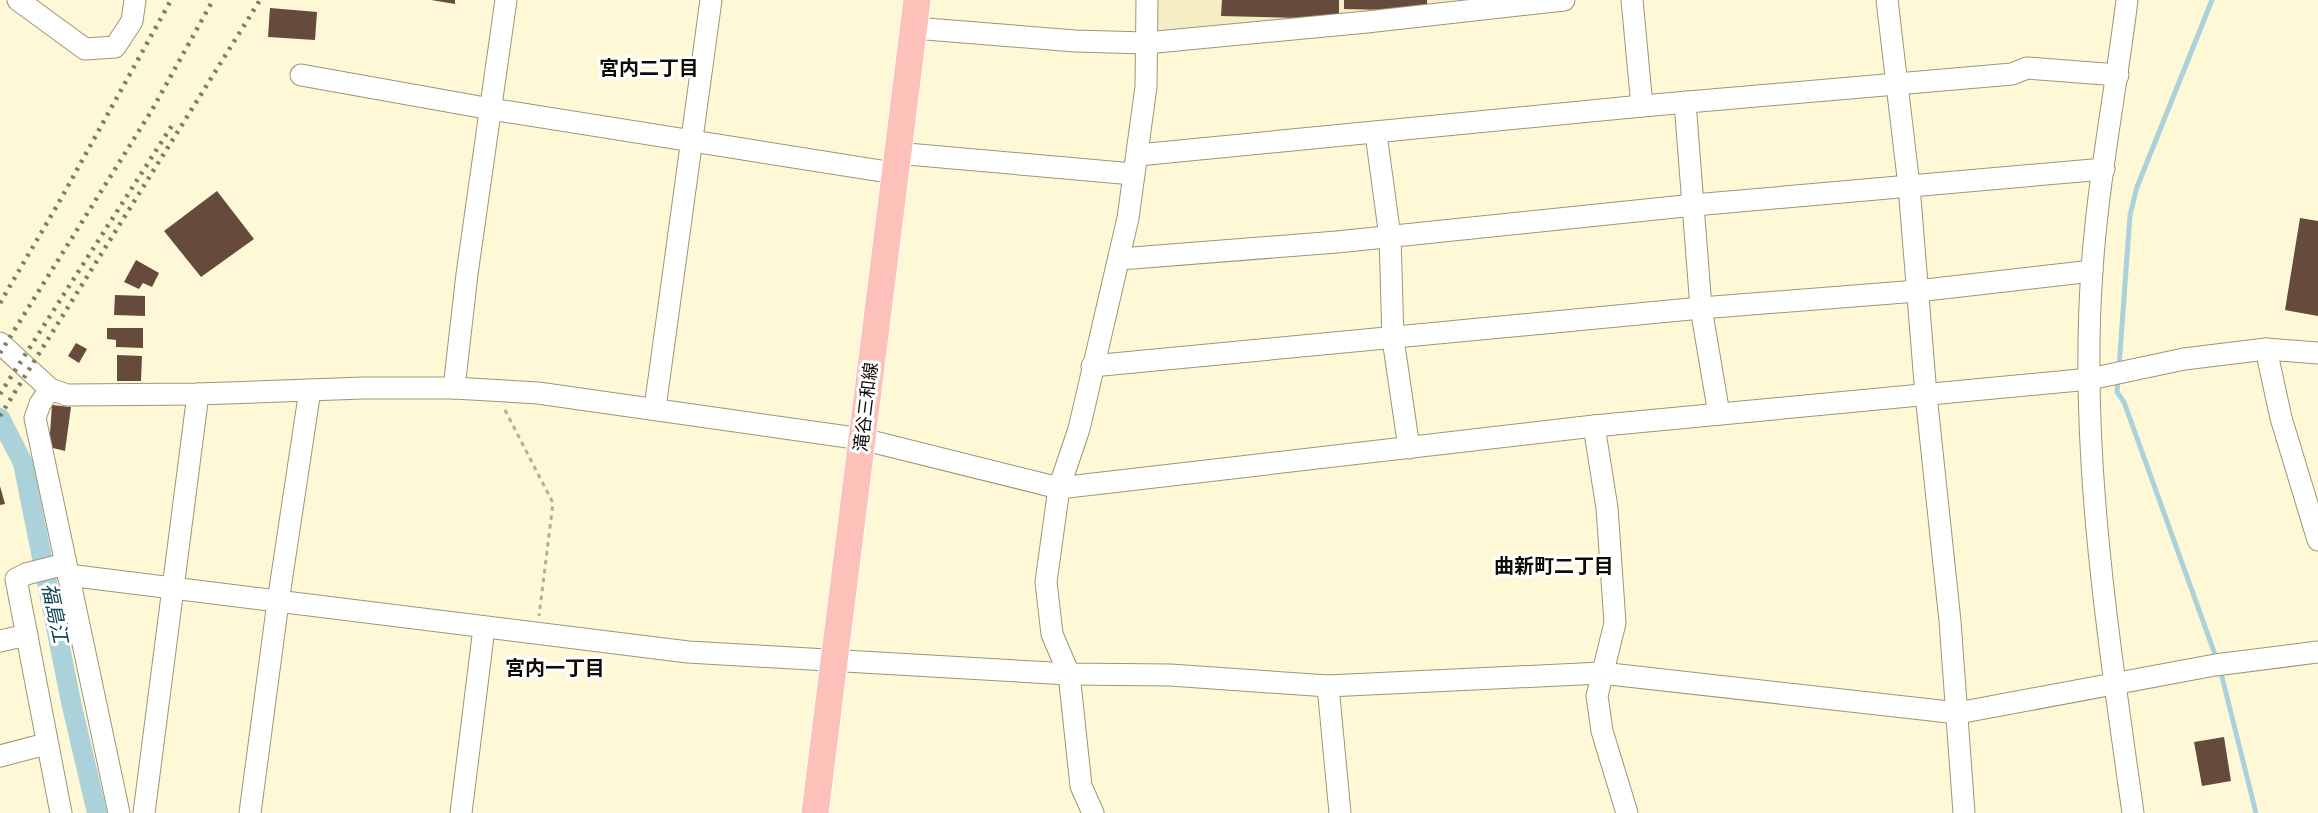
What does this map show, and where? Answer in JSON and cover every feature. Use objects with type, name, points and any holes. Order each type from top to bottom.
[{"type":"main road","name":"滝谷三和線","points":[[814,813],[917,0]]},
{"type":"street","points":[[18,0],[85,49],[115,47],[132,21],[135,0]]},
{"type":"street","points":[[454,388],[467,274],[506,0]]},
{"type":"street","points":[[655,408],[711,0]]},
{"type":"street","points":[[1093,813],[1081,786],[1070,674],[1052,634],[1046,594],[1059,488],[1079,429],[1092,366],[1120,258],[1136,165],[1146,87],[1147,0]]},
{"type":"street","points":[[914,28],[1075,41],[1146,43],[1563,0]]},
{"type":"street","points":[[1632,0],[1642,106]]},
{"type":"street","points":[[1887,0],[1909,186],[1926,395],[1958,712],[1964,813]]},
{"type":"street","points":[[2127,0],[2092,271],[2090,378],[2095,505],[2115,683],[2133,813]]},
{"type":"street","points":[[301,75],[491,109],[692,139],[895,163],[1136,165],[1376,134],[1642,106],[2012,74],[2027,68],[2118,75]]},
{"type":"street","points":[[1685,102],[1701,308],[1719,414]]},
{"type":"street","points":[[1376,134],[1390,237],[1393,339],[1409,448]]},
{"type":"street","points":[[1120,258],[1390,237],[1694,205],[2104,169]]},
{"type":"street","points":[[1092,366],[1701,308],[1917,291],[2092,271]]},
{"type":"street","points":[[0,343],[50,389],[80,396],[310,390],[454,388],[495,390],[655,408],[862,439],[1059,488],[1594,426],[2090,378],[2184,359],[2266,349],[2318,354]]},
{"type":"street","points":[[2266,349],[2281,418],[2318,540]]},
{"type":"street","points":[[50,389],[40,404],[35,418],[63,568],[118,813]]},
{"type":"street","points":[[250,813],[278,602],[310,390]]},
{"type":"street","points":[[144,813],[198,394]]},
{"type":"street","points":[[1594,426],[1607,508],[1616,623],[1601,673],[1597,696],[1602,731],[1627,813]]},
{"type":"street","points":[[61,813],[16,579],[26,574],[63,568],[172,590],[688,652],[1070,674],[1170,675],[1328,686],[1601,673],[1958,712],[2215,665],[2318,652]]},
{"type":"street","points":[[461,813],[484,628]]},
{"type":"street","points":[[0,641],[27,635]]},
{"type":"street","points":[[1328,686],[1340,813]]},
{"type":"street","points":[[0,756],[46,744]]},
{"type":"path","points":[[495,390],[554,503],[537,634]]},
{"type":"shaded area","points":[[1155,0],[1473,0],[1153,33]]},
{"type":"building","points":[[431,0],[455,0],[455,4]]},
{"type":"building","points":[[1222,0],[1339,0],[1339,19],[1221,16]]},
{"type":"building","points":[[1344,0],[1427,0],[1427,11],[1344,9]]},
{"type":"building","points":[[270,8],[317,12],[315,40],[268,37]]},
{"type":"building","points":[[217,191],[254,239],[201,277],[164,231]]},
{"type":"building","points":[[2300,218],[2318,221],[2318,316],[2285,310]]},
{"type":"building","points":[[136,260],[159,273],[152,287],[143,283],[139,289],[124,282]]},
{"type":"building","points":[[115,295],[145,296],[145,316],[114,315]]},
{"type":"building","points":[[107,328],[143,328],[143,348],[116,347],[116,340],[107,339]]},
{"type":"building","points":[[76,343],[87,349],[79,363],[68,356]]},
{"type":"building","points":[[117,355],[142,356],[141,381],[117,381]]},
{"type":"building","points":[[52,405],[71,407],[65,451],[49,447]]},
{"type":"building","points":[[0,486],[5,504],[0,505]]},
{"type":"building","points":[[2224,737],[2231,781],[2202,786],[2194,742]]},
{"type":"waterway","points":[[2119,367],[2130,215],[2137,187],[2212,0]]},
{"type":"waterway","points":[[2118,379],[2117,392],[2124,402],[2217,660]]},
{"type":"waterway","name":"福島江","points":[[0,418],[23,463],[71,702],[97,813]]},
{"type":"waterway","points":[[2220,669],[2256,813]]},
{"type":"railway","points":[[0,303],[58,204],[171,0]]},
{"type":"railway","points":[[0,353],[152,110],[213,0]]},
{"type":"railway","points":[[0,416],[260,0]]},
{"type":"railway","points":[[0,394],[173,124]]},
{"type":"district","name":"宮内二丁目","points":[[649,68]]},
{"type":"district","name":"曲新町二丁目","points":[[1554,566]]},
{"type":"district","name":"宮内一丁目","points":[[555,668]]}]
